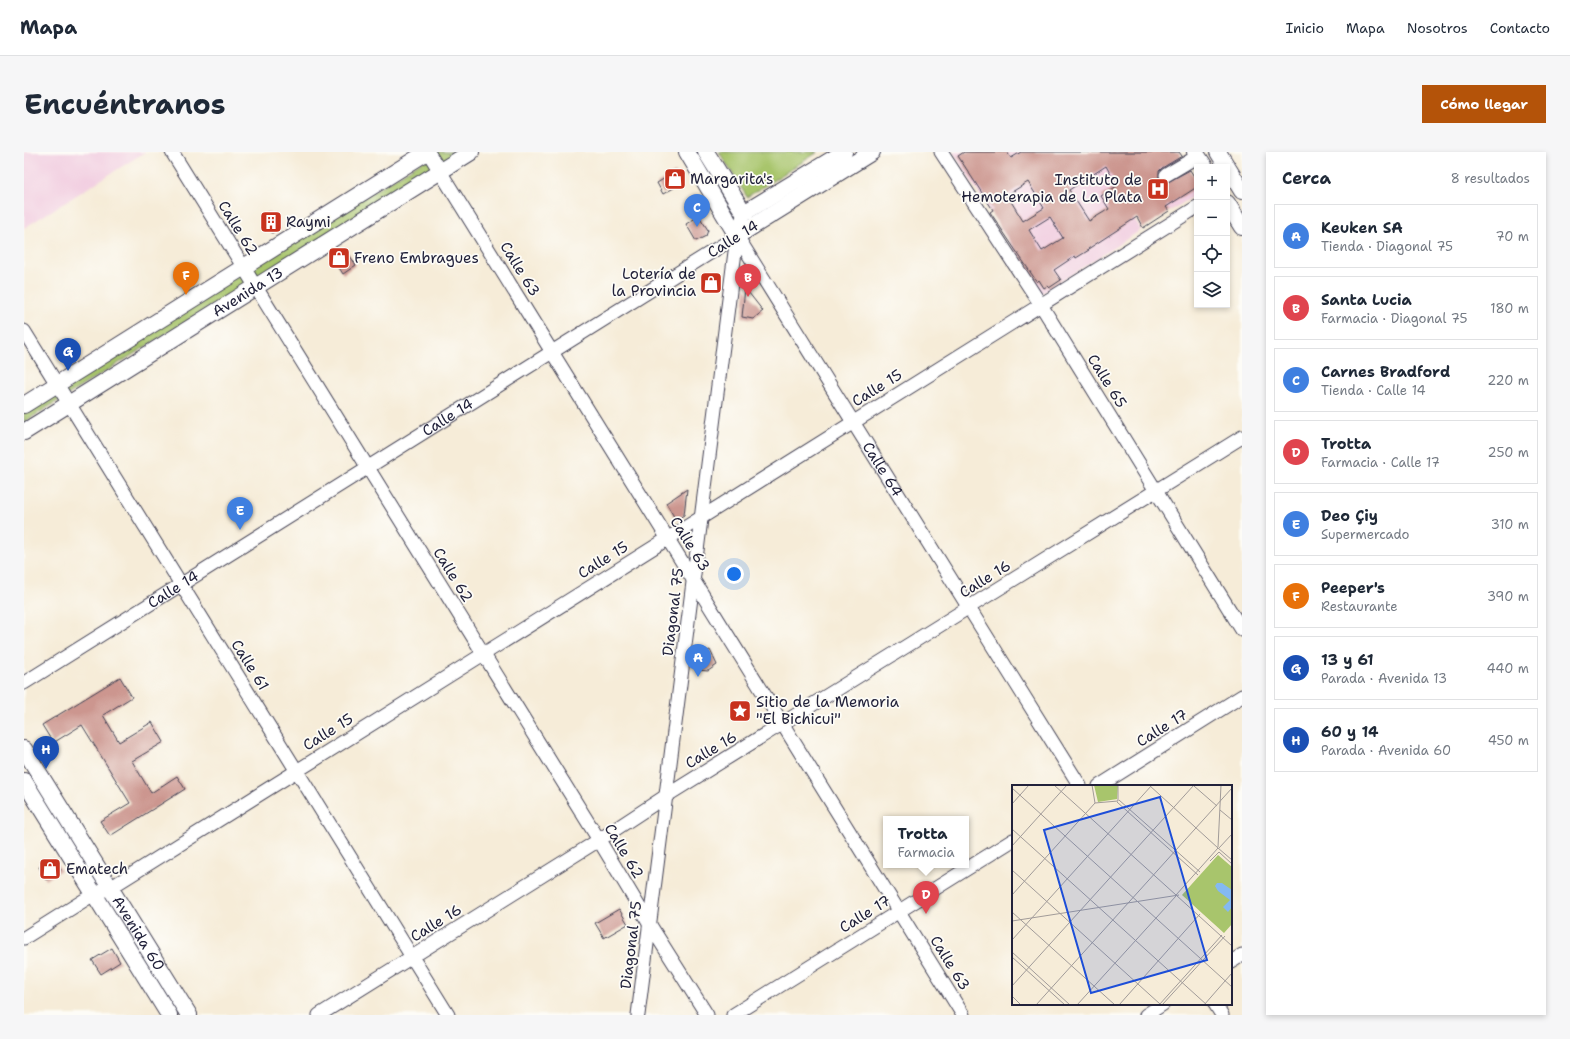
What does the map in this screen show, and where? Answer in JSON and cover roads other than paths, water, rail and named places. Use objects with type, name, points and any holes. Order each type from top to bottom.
[{"type":"main road","name":"Avenida 13","points":[[24,404],[428,152]]},
{"type":"main road","name":"Avenida 13","points":[[24,432],[471,152]]},
{"type":"main road","name":"Calle 64","points":[[687,152],[737,236]]},
{"type":"main road","points":[[706,152],[744,213]]},
{"type":"main road","name":"Calle 14","points":[[744,213],[844,152]]},
{"type":"main road","name":"Calle 14","points":[[737,236],[872,152]]},
{"type":"main road","points":[[1218,152],[1237,185]]},
{"type":"main road","points":[[1230,208],[1242,227]]},
{"type":"main road","name":"Avenida 60","points":[[24,749],[189,1015]]},
{"type":"main road","name":"Avenida 60","points":[[24,781],[169,1015]]},
{"type":"street","name":"Calle 62","points":[[172,152],[707,1015]]},
{"type":"street","name":"Calle 63","points":[[428,152],[963,1015]]},
{"type":"street","name":"Calle 65","points":[[940,152],[1041,305],[1242,630]]},
{"type":"street","points":[[1166,175],[1200,158]]},
{"type":"street","name":"Calle 15","points":[[24,938],[94,894],[110,888],[701,516],[1194,209]]},
{"type":"street","name":"Diagonal 75","points":[[638,1015],[737,236],[744,213]]},
{"type":"street","name":"Calle 14","points":[[24,683],[737,236]]},
{"type":"street","name":"Calle 64","points":[[737,236],[1079,785]]},
{"type":"street","name":"Calle 61","points":[[24,331],[448,1015]]},
{"type":"street","name":"Calle 16","points":[[319,1015],[599,840],[666,796],[1242,437]]},
{"type":"street","name":"Calle 17","points":[[1100,785],[1242,696]]},
{"type":"street","name":"Calle 17","points":[[969,867],[1012,841]]},
{"type":"street","name":"Calle 17","points":[[733,1015],[968,868]]},
{"type":"street","points":[[1232,961],[1242,955]]},
{"type":"street","points":[[1146,1015],[1161,1005]]},
{"type":"street","points":[[1216,1005],[1222,1015]]},
{"type":"place","name":"Margarita's","points":[[675,179]]},
{"type":"place","name":"Instituto de Hemoterapia de La Plata","points":[[1158,189]]},
{"type":"place","name":"Raymi","points":[[271,222]]},
{"type":"place","name":"Carnes Bradford","points":[[697,227]]},
{"type":"place","name":"Freno Embragues","points":[[339,258]]},
{"type":"place","name":"Lotería de la Provincia","points":[[711,283]]},
{"type":"place","name":"Peeper's","points":[[186,295]]},
{"type":"place","name":"Santa Lucia","points":[[748,297]]},
{"type":"place","name":"13 y 61","points":[[68,371]]},
{"type":"place","name":"Deo Çiy","points":[[240,530]]},
{"type":"place","name":"Keuken SA","points":[[698,677]]},
{"type":"place","name":"Sitio de la Memoria \"El Bichicui\"","points":[[740,711]]},
{"type":"place","name":"60 y 14","points":[[46,769]]},
{"type":"place","name":"Ematech","points":[[50,869]]},
{"type":"place","name":"Trotta","points":[[926,914]]}]
